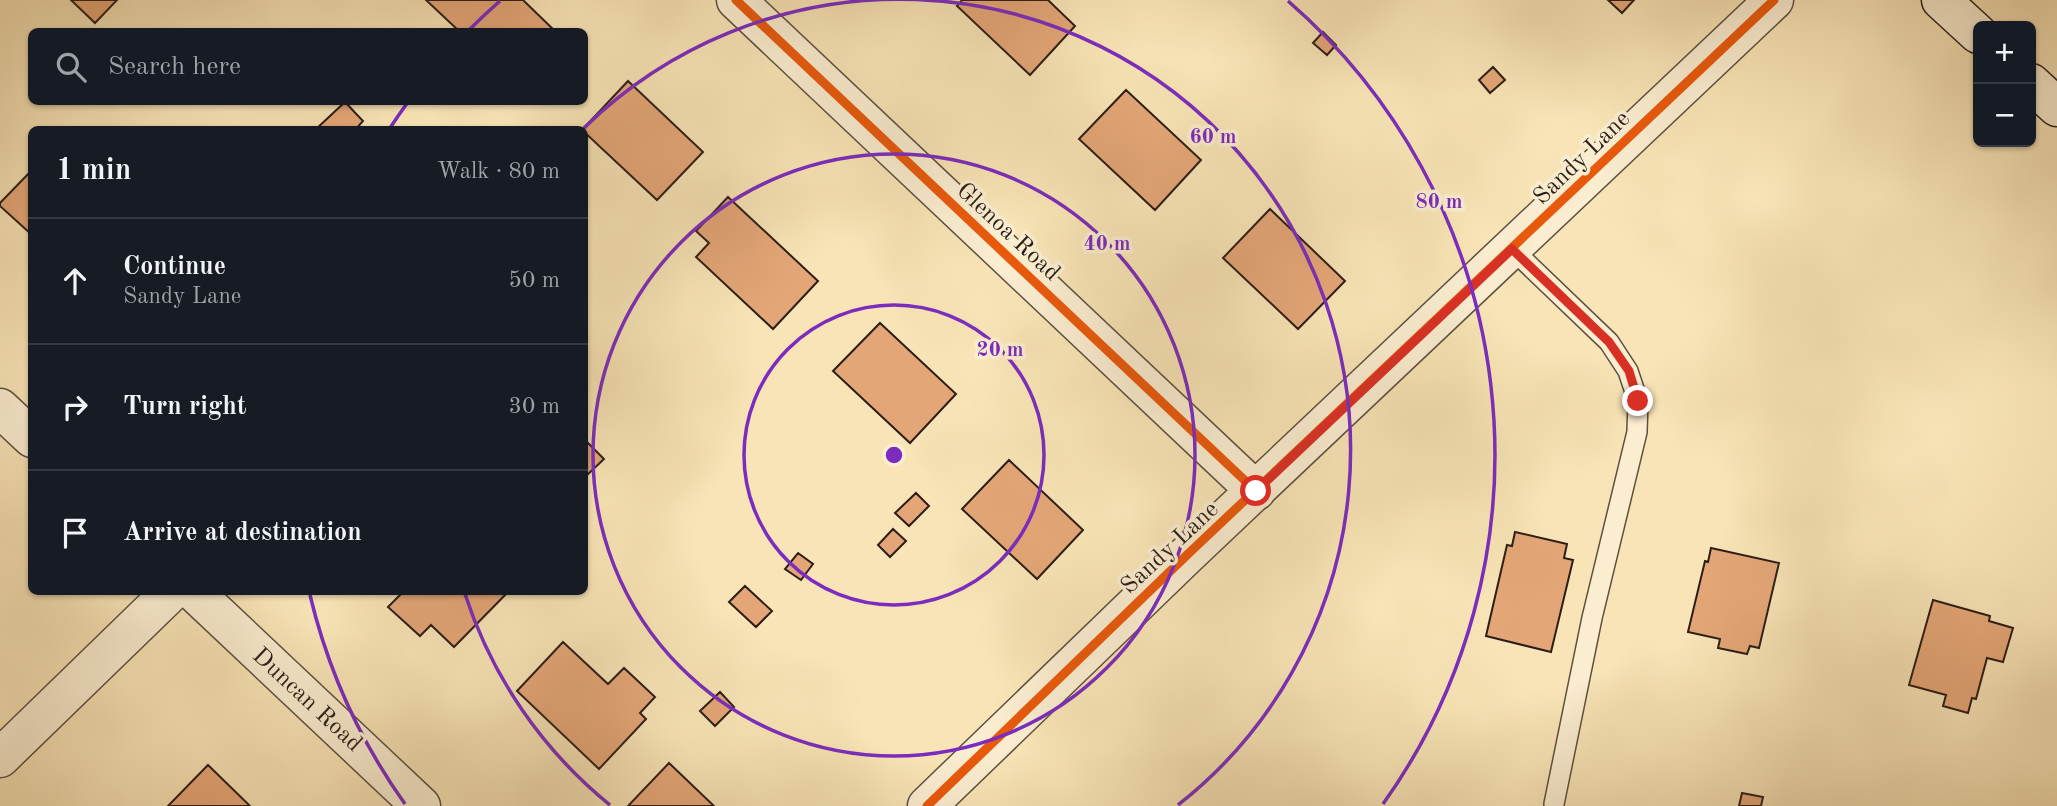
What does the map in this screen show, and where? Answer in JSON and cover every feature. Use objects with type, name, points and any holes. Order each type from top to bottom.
[{"type":"street","name":"Glenoa Road","points":[[736,0],[1256,491]]},
{"type":"street","name":"Sandy Lane","points":[[927,806],[1774,0]]},
{"type":"street","points":[[1941,0],[1973,29]]},
{"type":"street","points":[[2032,84],[2057,107]]},
{"type":"street","points":[[0,408],[28,434]]},
{"type":"street","points":[[0,758],[168,595]]},
{"type":"street","name":"Duncan Road","points":[[197,595],[421,806]]},
{"type":"lane","points":[[1512,249],[1609,342],[1629,371],[1638,401],[1637,432],[1592,618],[1554,804]]},
{"type":"building","points":[[71,0],[117,0],[95,23]]},
{"type":"building","points":[[426,0],[523,0],[552,28],[456,28]]},
{"type":"building","points":[[962,0],[1048,0],[1075,26],[1030,75],[957,6]]},
{"type":"building","points":[[1608,0],[1634,0],[1622,13]]},
{"type":"building","points":[[1323,32],[1336,45],[1327,55],[1313,43]]},
{"type":"building","points":[[1493,67],[1505,80],[1490,93],[1479,80]]},
{"type":"building","points":[[628,81],[703,152],[657,200],[588,136],[588,126],[586,126]]},
{"type":"building","points":[[1126,90],[1201,160],[1155,210],[1079,139]]},
{"type":"building","points":[[342,105],[348,105],[363,121],[359,126],[319,126]]},
{"type":"building","points":[[28,174],[28,231],[0,206]]},
{"type":"building","points":[[728,197],[818,281],[773,329],[696,257],[709,243],[696,231]]},
{"type":"building","points":[[1270,209],[1345,281],[1298,329],[1223,258]]},
{"type":"building","points":[[880,323],[956,394],[910,443],[833,371]]},
{"type":"building","points":[[588,443],[604,459],[588,474]]},
{"type":"building","points":[[1009,460],[1083,530],[1037,579],[962,509]]},
{"type":"building","points":[[916,493],[929,506],[909,526],[895,513]]},
{"type":"building","points":[[893,529],[906,541],[890,557],[878,545]]},
{"type":"building","points":[[1515,532],[1567,544],[1564,558],[1573,560],[1551,652],[1486,636],[1507,545],[1512,546]]},
{"type":"building","points":[[1711,548],[1779,563],[1759,648],[1750,646],[1747,654],[1718,648],[1720,639],[1688,632],[1705,561],[1708,562]]},
{"type":"building","points":[[798,553],[813,564],[801,580],[785,569]]},
{"type":"building","points":[[745,586],[772,611],[756,627],[729,602]]},
{"type":"building","points":[[400,595],[505,595],[454,647],[431,625],[420,636],[388,607]]},
{"type":"building","points":[[1933,600],[1990,616],[1989,621],[2013,628],[2003,662],[1987,658],[1976,699],[1972,698],[1968,713],[1943,706],[1946,695],[1909,685]]},
{"type":"building","points":[[563,642],[608,684],[624,668],[655,697],[640,713],[646,719],[599,769],[517,691]]},
{"type":"building","points":[[720,692],[734,707],[715,726],[700,711]]},
{"type":"building","points":[[669,763],[714,806],[628,806]]},
{"type":"building","points":[[208,765],[250,806],[168,806]]},
{"type":"building","points":[[1742,793],[1763,797],[1761,806],[1739,806]]},
{"type":"cycle path","points":[[736,0],[1256,491]]},
{"type":"cycle path","points":[[927,806],[1188,554],[1774,0]]},
{"type":"route","points":[[1256,491],[1512,249],[1609,342],[1629,371],[1638,401]]}]
